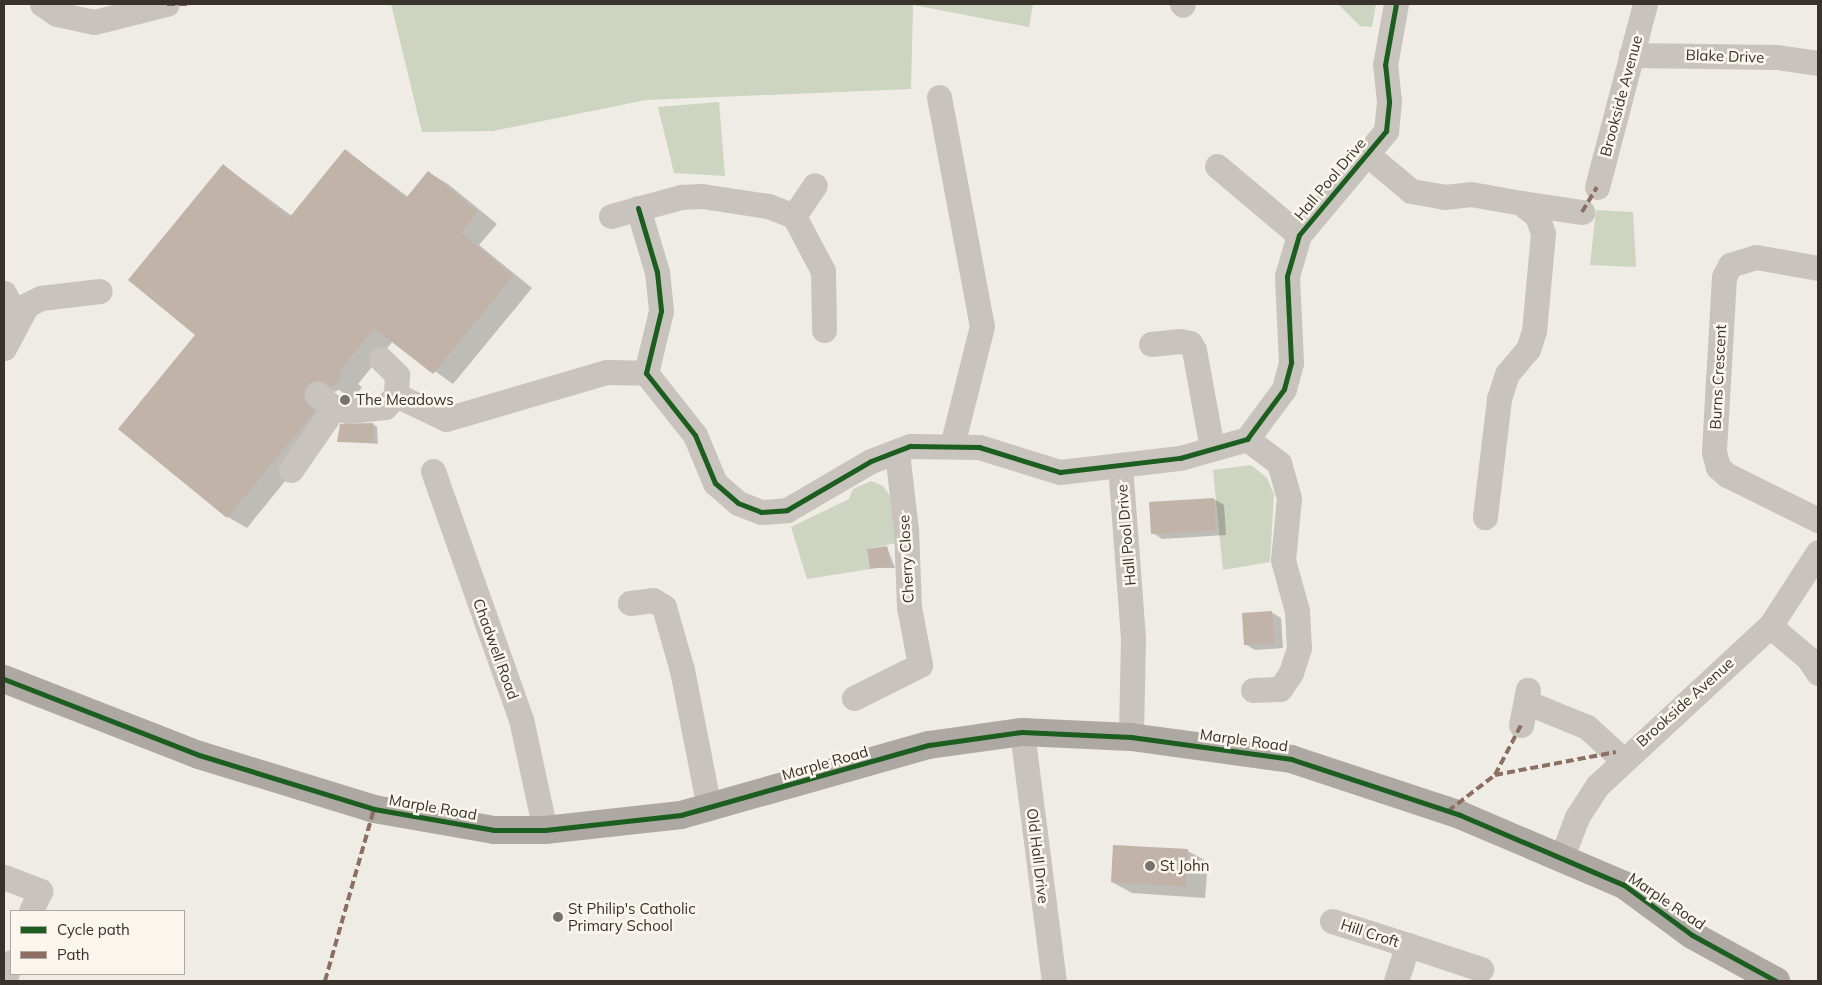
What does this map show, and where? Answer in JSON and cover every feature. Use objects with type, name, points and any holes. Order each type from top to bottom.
[{"type":"main road","name":"Marple Road","points":[[4,679],[200,755],[374,809],[494,830],[545,830],[681,816],[929,745],[1022,732],[1132,737],[1292,758],[1460,815],[1624,886],[1692,934],[1776,981]]},
{"type":"street","points":[[42,4],[76,20],[133,22],[167,4]]},
{"type":"street","name":"Hall Pool Drive","points":[[1132,737],[1133,639],[1120,466],[1212,448],[1246,439],[1270,413],[1289,371],[1288,276],[1299,235],[1368,155],[1386,130],[1389,101],[1385,65],[1396,4]]},
{"type":"street","name":"Brookside Avenue","points":[[1597,187],[1645,4]]},
{"type":"street","name":"Blake Drive","points":[[1631,55],[1758,56],[1818,63]]},
{"type":"street","points":[[939,97],[982,326],[952,444]]},
{"type":"street","points":[[1368,155],[1411,191],[1444,197],[1471,194],[1582,212]]},
{"type":"street","points":[[1217,166],[1299,235]]},
{"type":"street","points":[[794,216],[815,185]]},
{"type":"street","points":[[611,216],[638,208],[702,196],[768,206],[794,216],[823,270],[824,330]]},
{"type":"street","points":[[1485,517],[1498,399],[1507,374],[1528,349],[1534,331],[1543,232],[1537,216],[1521,203]]},
{"type":"street","points":[[638,208],[657,272],[661,311],[646,373]]},
{"type":"street","name":"Burns Crescent","points":[[1818,268],[1756,257],[1730,265],[1724,277],[1714,452],[1718,468],[1727,475],[1818,520]]},
{"type":"street","points":[[4,348],[27,305],[41,298],[100,292]]},
{"type":"street","points":[[4,293],[18,321]]},
{"type":"street","points":[[1151,344],[1180,341],[1190,343],[1194,350],[1212,448]]},
{"type":"street","points":[[291,470],[326,401],[385,407],[396,396],[397,374],[382,359]]},
{"type":"street","points":[[396,396],[446,419],[607,372],[646,373]]},
{"type":"street","points":[[646,373],[695,435],[714,483],[738,503],[761,512],[787,510],[871,461],[897,452],[952,444],[979,447],[1060,472],[1120,466]]},
{"type":"street","points":[[1246,439],[1279,463],[1289,498],[1283,560],[1297,611],[1298,648],[1292,673],[1280,689],[1253,690]]},
{"type":"street","name":"Cherry Close","points":[[854,698],[920,665],[908,607],[906,530],[897,452]]},
{"type":"street","name":"Chadwell Road","points":[[433,471],[521,719],[545,830]]},
{"type":"street","name":"Brookside Avenue","points":[[1561,859],[1577,817],[1622,758],[1770,626],[1818,552]]},
{"type":"street","points":[[630,603],[653,600],[664,608],[682,670],[709,808]]},
{"type":"street","points":[[1770,626],[1808,658],[1818,673]]},
{"type":"street","points":[[1525,706],[1587,727],[1622,758]]},
{"type":"street","name":"Old Hall Drive","points":[[1022,732],[1054,981]]},
{"type":"street","points":[[4,877],[40,891],[32,910]]},
{"type":"street","name":"Hill Croft","points":[[1332,921],[1481,969]]},
{"type":"street","name":"Hill Croft","points":[[1396,981],[1408,945]]},
{"type":"street","points":[[4,981],[10,965]]},
{"type":"green space","points":[[391,4],[1033,4],[1029,27],[913,5],[911,89],[646,100],[493,131],[422,132]]},
{"type":"green space","points":[[1338,4],[1376,4],[1372,27],[1360,26]]},
{"type":"green space","points":[[719,102],[725,176],[674,173],[658,107]]},
{"type":"green space","points":[[1596,210],[1633,212],[1636,267],[1590,265]]},
{"type":"green space","points":[[1251,465],[1267,478],[1274,494],[1270,562],[1223,570],[1213,470]]},
{"type":"green space","points":[[871,481],[883,486],[890,496],[896,543],[867,549],[870,569],[807,579],[791,527],[849,499],[853,489]]},
{"type":"building","points":[[345,149],[406,198],[428,171],[478,212],[461,233],[513,276],[433,374],[374,328],[339,372],[343,375],[333,388],[319,380],[306,385],[303,399],[315,411],[227,518],[118,429],[195,335],[128,280],[223,164],[289,218]]},
{"type":"building","points":[[373,423],[374,443],[337,442],[340,424]]},
{"type":"building","points":[[1214,498],[1216,530],[1151,534],[1149,502]]},
{"type":"building","points":[[887,546],[891,566],[870,569],[867,549]]},
{"type":"building","points":[[1272,611],[1274,643],[1244,645],[1242,613]]},
{"type":"building","name":"St John","points":[[1113,845],[1188,849],[1186,887],[1111,882]]},
{"type":"marked path","points":[[167,4],[191,4]]},
{"type":"marked path","points":[[1582,212],[1597,187]]},
{"type":"marked path","points":[[1495,775],[1521,725]]},
{"type":"marked path","points":[[1448,811],[1495,775],[1616,752]]},
{"type":"marked path","points":[[325,981],[374,809]]},
{"type":"cycle path","points":[[638,208],[657,272],[661,311],[646,373],[695,435],[715,483],[738,503],[761,512],[787,510],[871,461],[910,446],[979,447],[1060,472],[1180,458],[1247,439],[1284,389],[1291,362],[1287,276],[1299,235],[1386,131],[1389,101],[1385,65],[1396,4]]},
{"type":"cycle path","points":[[4,679],[199,755],[374,809],[494,830],[545,830],[681,815],[929,745],[1022,732],[1131,737],[1291,759],[1460,815],[1624,885],[1692,935],[1776,981]]},
{"type":"place","name":"The Meadows","points":[[345,400]]},
{"type":"place","name":"St John","points":[[1150,866]]},
{"type":"place","name":"St Philip's Catholic Primary School","points":[[558,917]]}]
